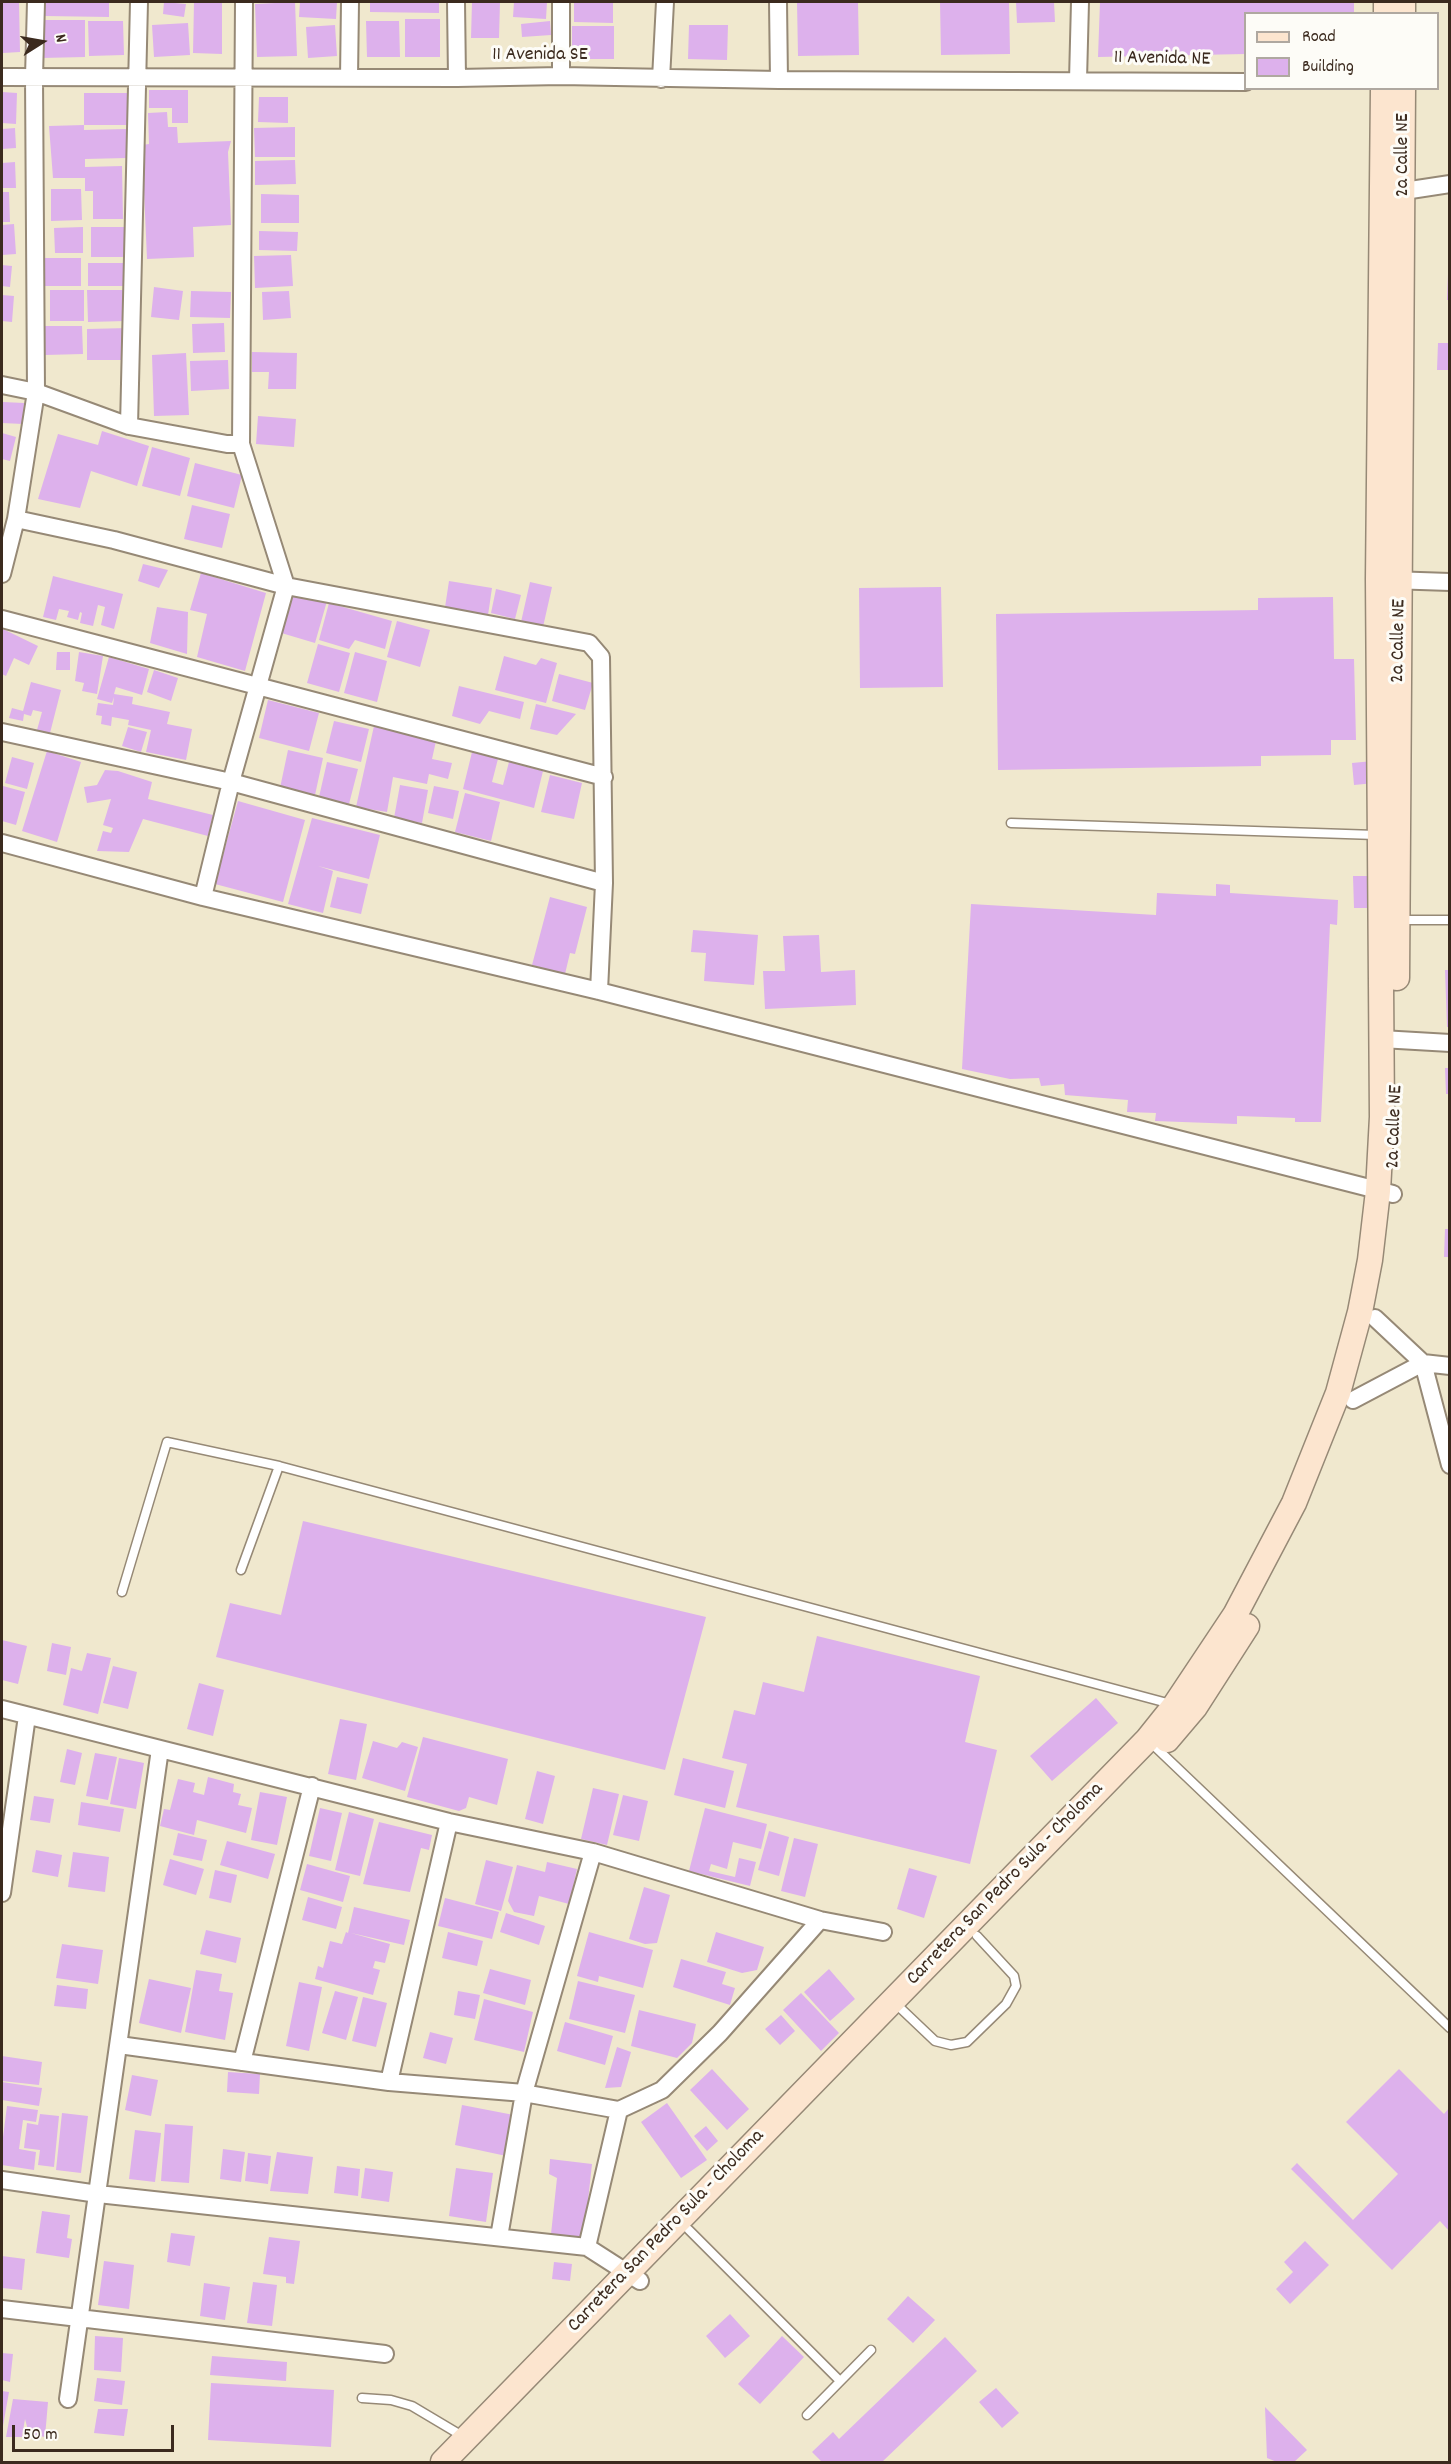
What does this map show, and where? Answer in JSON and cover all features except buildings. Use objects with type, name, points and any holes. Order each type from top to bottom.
[{"type":"main road","name":"2a Calle NE","points":[[1383,90],[1389,580],[1389,1039],[1386,1192]]},
{"type":"main road","name":"2a Calle NE","points":[[1389,580],[1404,191],[1403,90]]},
{"type":"main road","name":"2a Calle NE","points":[[1389,836],[1397,920],[1389,1039]]},
{"type":"main road","name":"Carretera San Pedro Sula - Choloma","points":[[633,2277],[689,2230],[898,2006],[977,1936],[1153,1745],[1250,1622],[1308,1512],[1353,1400],[1375,1318],[1385,1267],[1386,1192]]},
{"type":"main road","name":"Carretera San Pedro Sula - Choloma","points":[[1185,1706],[1288,1513],[1338,1393],[1360,1312],[1386,1192]]},
{"type":"main road","name":"Carretera San Pedro Sula - Choloma","points":[[444,2463],[466,2451],[1153,1745]]},
{"type":"street","points":[[2,574],[16,519],[36,392],[34,77],[36,2]]},
{"type":"street","points":[[129,426],[139,2]]},
{"type":"street","points":[[203,897],[231,782],[286,586],[241,444],[244,2]]},
{"type":"street","points":[[349,78],[350,2]]},
{"type":"street","points":[[456,2],[457,78]]},
{"type":"street","points":[[561,2],[561,76]]},
{"type":"street","points":[[661,79],[665,2]]},
{"type":"street","points":[[778,2],[779,80]]},
{"type":"street","points":[[1078,80],[1080,2]]},
{"type":"street","name":"11 Avenida SE","points":[[2,77],[457,78],[561,76],[779,80],[1078,80]]},
{"type":"street","name":"11 Avenida NE","points":[[1078,80],[1244,82]]},
{"type":"street","points":[[1404,191],[1449,184]]},
{"type":"street","points":[[2,385],[36,392],[129,426],[241,444]]},
{"type":"street","points":[[16,519],[114,540],[286,586],[589,643],[602,657],[604,883],[599,991]]},
{"type":"street","points":[[1389,580],[1449,582]]},
{"type":"street","points":[[2,619],[604,777]]},
{"type":"street","points":[[2,732],[231,782],[604,883]]},
{"type":"street","points":[[2,843],[203,897],[599,991],[1386,1192]]},
{"type":"street","points":[[1389,1039],[1449,1043]]},
{"type":"street","points":[[1375,1318],[1423,1363],[1449,1465]]},
{"type":"street","points":[[1353,1400],[1423,1363],[1449,1366]]},
{"type":"street","points":[[2,1708],[449,1822],[593,1852],[820,1920],[883,1932]]},
{"type":"street","points":[[2,1893],[27,1716]]},
{"type":"street","points":[[68,2399],[160,1749]]},
{"type":"street","points":[[242,2062],[312,1786]]},
{"type":"street","points":[[389,2082],[449,1822]]},
{"type":"street","points":[[499,2237],[524,2093],[593,1852]]},
{"type":"street","points":[[119,2045],[389,2082],[524,2093],[619,2110],[662,2090],[720,2032],[820,1920]]},
{"type":"street","points":[[587,2247],[619,2110]]},
{"type":"street","points":[[2,2180],[98,2194],[587,2247],[633,2277]]},
{"type":"street","points":[[2,2309],[385,2354]]},
{"type":"lane","points":[[1011,824],[1389,836]]},
{"type":"lane","points":[[1397,920],[1449,920]]},
{"type":"lane","points":[[122,1592],[167,1442],[279,1466],[1185,1706]]},
{"type":"lane","points":[[241,1570],[279,1466]]},
{"type":"lane","points":[[1153,1745],[1449,2028]]},
{"type":"lane","points":[[898,2006],[935,2041],[951,2045],[967,2042],[1006,2004],[1016,1986],[1014,1976],[977,1936]]},
{"type":"lane","points":[[689,2230],[840,2381]]},
{"type":"lane","points":[[807,2415],[871,2350]]},
{"type":"lane","points":[[362,2398],[392,2400],[412,2406],[466,2451]]}]
